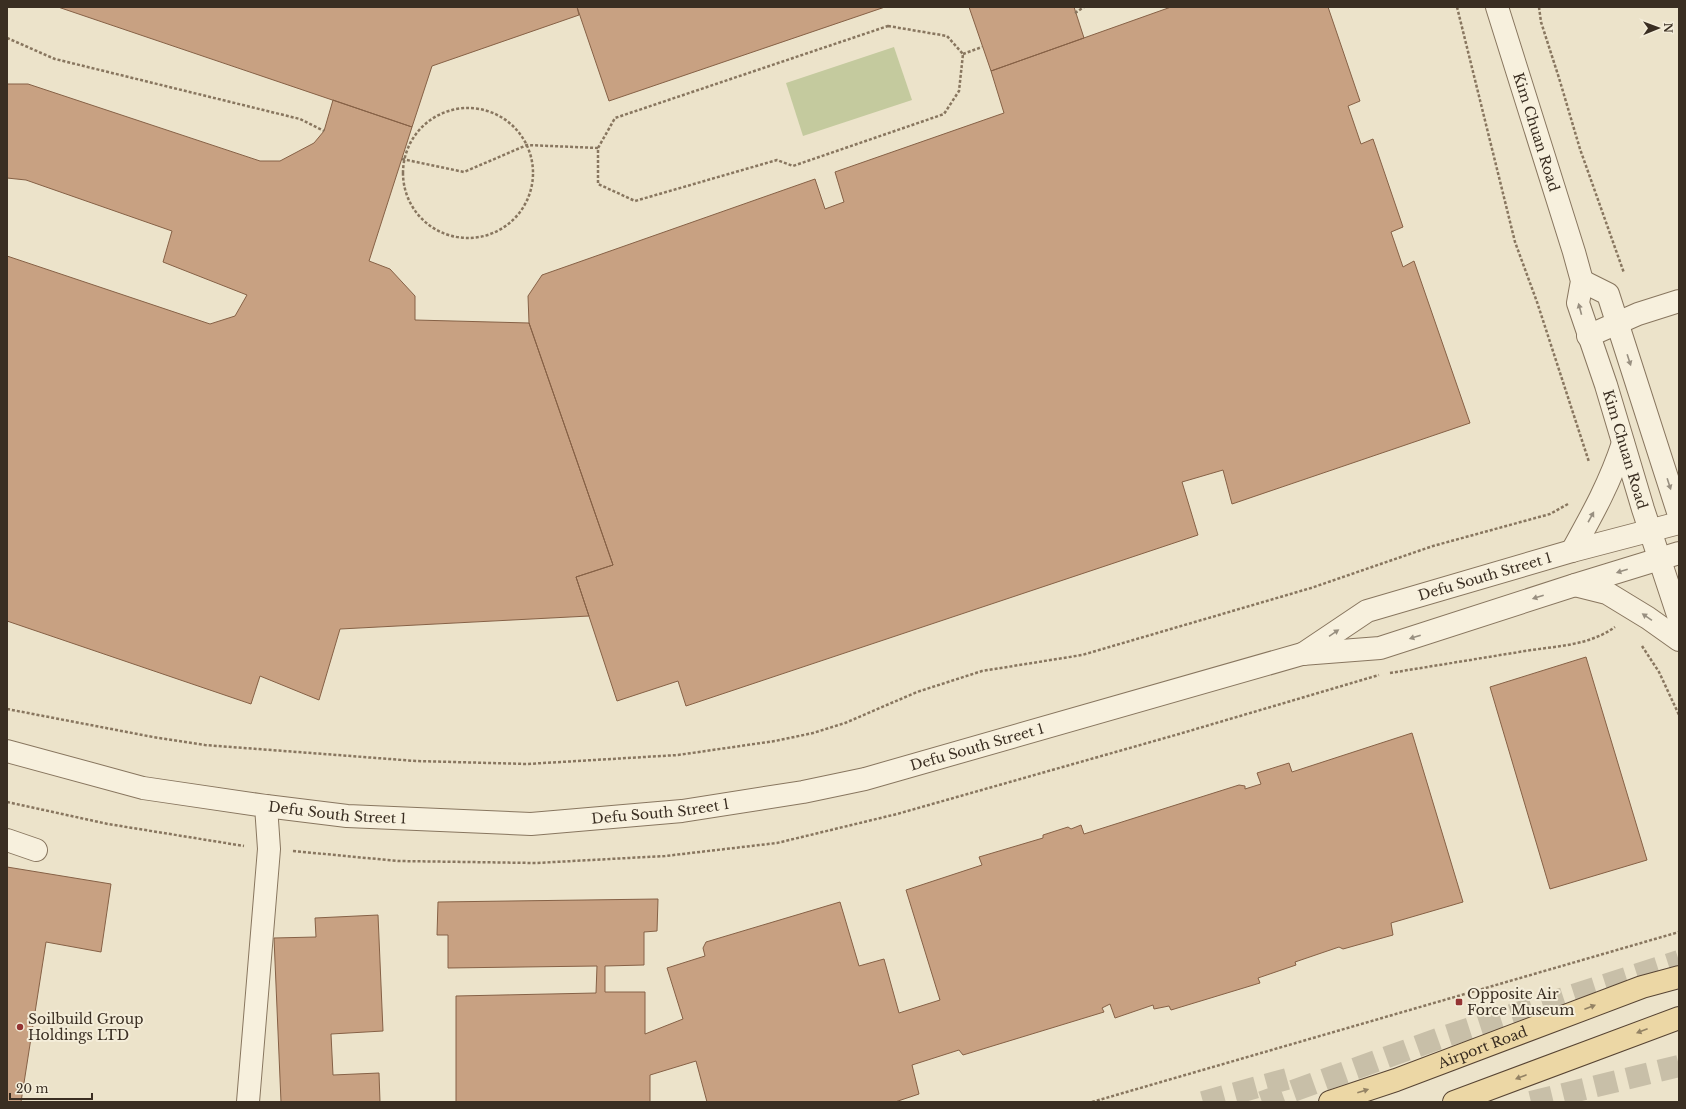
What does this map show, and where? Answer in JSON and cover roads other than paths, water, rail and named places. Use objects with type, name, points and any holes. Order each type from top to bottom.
[{"type":"main road","name":"Airport Road","points":[[1330,1102],[1396,1080],[1642,987],[1679,977]]},
{"type":"main road","points":[[1454,1102],[1679,1018]]},
{"type":"street","name":"Kim Chuan Road","points":[[1497,7],[1574,252],[1582,281],[1578,303],[1588,336],[1606,385],[1651,532],[1669,556],[1679,618]]},
{"type":"street","points":[[1582,281],[1608,294],[1679,515]]},
{"type":"street","points":[[1588,336],[1638,314],[1679,300]]},
{"type":"street","points":[[1572,551],[1614,472],[1623,443]]},
{"type":"street","name":"Defu South Street 1","points":[[1302,654],[1367,611],[1572,551],[1651,532],[1679,523]]},
{"type":"street","name":"Defu South Street 1","points":[[7,751],[143,788],[347,816],[531,824],[682,811],[803,792],[865,779],[1302,654],[1380,648],[1669,556]]},
{"type":"street","points":[[1576,585],[1607,593],[1642,614],[1679,640]]},
{"type":"street","points":[[248,1102],[269,849],[266,806]]},
{"type":"street","points":[[7,840],[36,850]]},
{"type":"tunnel","points":[[1262,1102],[1446,1036],[1679,961]]},
{"type":"tunnel","points":[[1531,1102],[1679,1066]]},
{"type":"tunnel","points":[[1203,1102],[1287,1079]]},
{"type":"place","name":"Opposite Air Force Museum","points":[[1459,1002]]},
{"type":"place","name":"Soilbuild Group Holdings LTD","points":[[20,1027]]}]
